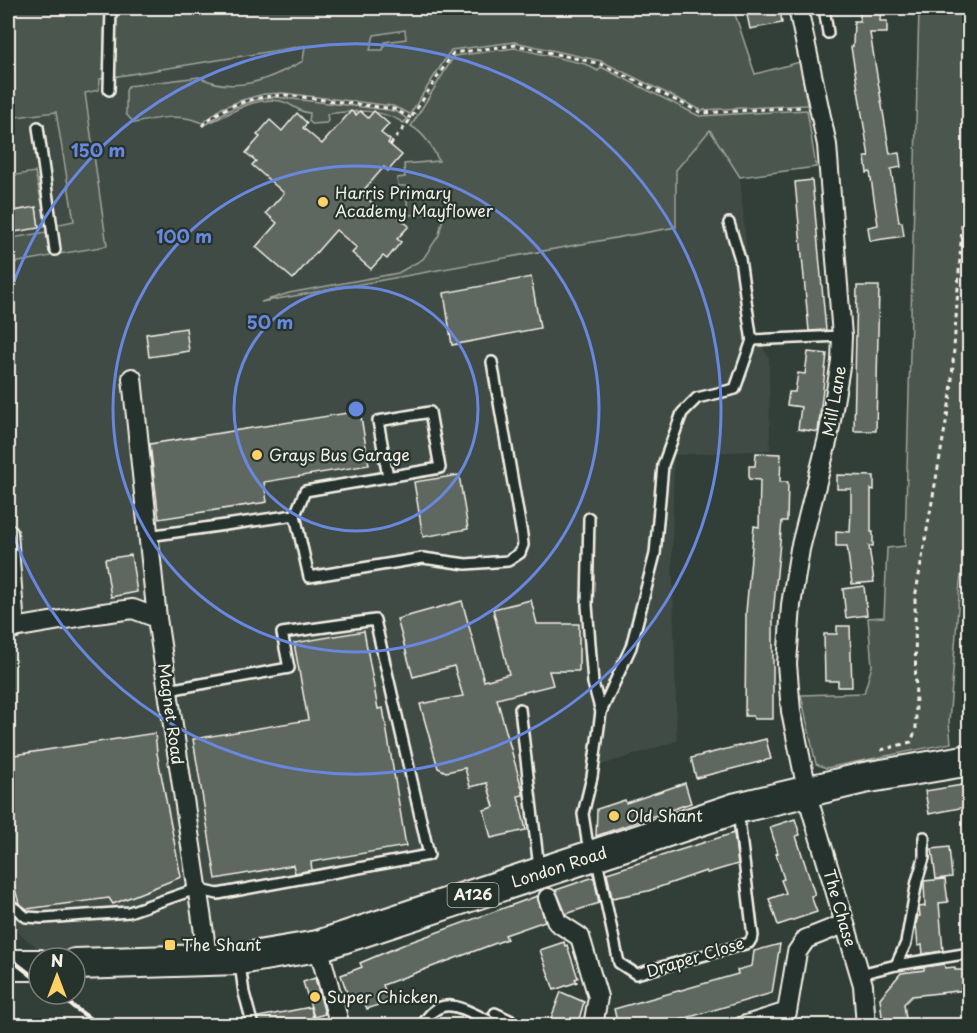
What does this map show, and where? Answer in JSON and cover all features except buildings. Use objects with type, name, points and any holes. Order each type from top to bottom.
[{"type":"main road","name":"London Road","points":[[87,964],[240,959],[318,946],[544,886],[596,855],[737,808],[864,778],[961,762]]},
{"type":"main road","points":[[8,965],[27,965]]},
{"type":"street","name":"Mill Lane","points":[[801,8],[827,145],[842,336],[841,361],[828,438],[806,521],[791,605],[787,664],[793,723],[807,791]]},
{"type":"street","name":"Magnet Road","points":[[132,378],[157,618],[207,961]]},
{"type":"street","points":[[8,533],[11,629],[133,609],[157,618]]},
{"type":"street","name":"The Chase","points":[[807,791],[863,985],[866,1026]]},
{"type":"street","points":[[544,886],[557,922],[580,937],[598,997],[593,1026]]},
{"type":"street","points":[[743,1026],[788,1019],[797,952],[806,939],[844,924]]},
{"type":"street","points":[[318,946],[340,1026]]},
{"type":"lane","points":[[109,90],[111,8]]},
{"type":"lane","points":[[824,8],[828,33]]},
{"type":"lane","points":[[38,127],[55,250]]},
{"type":"lane","points":[[596,855],[587,840],[584,814],[592,777],[601,712],[631,647],[655,554],[663,465],[682,413],[697,398],[735,389],[752,342],[740,259],[729,223]]},
{"type":"lane","points":[[752,342],[752,340],[842,336]]},
{"type":"lane","points":[[388,477],[378,421],[430,412],[440,468],[388,477],[304,491],[295,515],[309,577],[423,558],[466,564],[508,561],[520,553],[522,535],[492,362]]},
{"type":"lane","points":[[148,536],[295,515]]},
{"type":"lane","points":[[589,518],[587,605],[593,683],[601,712]]},
{"type":"lane","points":[[8,903],[26,917],[85,916],[129,912],[196,889],[218,894],[429,855],[375,620],[282,633],[289,668],[168,690]]},
{"type":"lane","points":[[520,709],[544,886]]},
{"type":"lane","name":"Draper Close","points":[[596,855],[619,963],[636,975],[749,943],[753,936],[737,808]]},
{"type":"lane","points":[[896,965],[906,943],[917,881],[924,858],[924,837]]},
{"type":"lane","points":[[860,974],[896,965],[969,954]]},
{"type":"lane","points":[[240,959],[244,993],[253,1026]]},
{"type":"lane","points":[[422,1026],[428,1014],[446,1005],[522,1026]]},
{"type":"path","points":[[390,145],[411,118],[453,53],[516,45],[601,64],[702,113],[818,106]]},
{"type":"path","points":[[202,126],[224,109],[257,97],[286,95],[394,109],[411,118]]},
{"type":"path","points":[[911,742],[916,729],[915,598],[951,394],[969,105]]},
{"type":"shaded area","points":[[8,8],[733,8],[755,75],[800,62],[816,167],[740,177],[754,333],[769,358],[770,450],[674,455],[672,550],[677,741],[599,766],[585,825],[589,841],[352,936],[87,957],[87,946],[35,946],[8,925]]},
{"type":"shaded area","points":[[8,8],[733,8],[755,74],[800,62],[807,105],[701,110],[601,61],[515,42],[451,50],[410,114],[393,106],[283,93],[264,94],[242,100],[222,108],[203,123],[178,117],[134,123],[126,114],[128,86],[199,77],[226,85],[252,83],[278,74],[303,61],[305,46],[100,79],[99,90],[85,93],[107,246],[60,254],[55,225],[74,221],[56,112],[8,118]],"holes":[[[405,30],[406,39],[385,42],[383,50],[370,50],[374,35]]]},
{"type":"shaded area","points":[[919,8],[970,8],[970,524],[960,582],[949,723],[951,743],[826,768],[816,764],[801,695],[864,693],[872,666],[868,618],[884,617],[887,548],[905,546]]},
{"type":"shaded area","points":[[515,48],[585,64],[598,71],[601,67],[699,116],[807,110],[816,167],[740,177],[710,130],[676,170],[676,227],[261,302],[289,293],[398,273],[423,259],[439,235],[444,213],[408,215],[406,186],[398,186],[397,178],[405,177],[404,164],[439,161],[424,137],[411,126],[454,56]]},
{"type":"shaded area","points":[[275,97],[389,110],[407,119],[404,123],[386,115],[367,111],[348,112],[327,114],[326,123],[312,124],[309,121],[310,113],[284,102],[270,100],[241,107],[206,124],[238,106]]},
{"type":"shaded area","points":[[8,149],[10,176],[35,172],[47,226],[39,228],[36,207],[8,212]]},
{"type":"shaded area","points":[[12,232],[13,238],[46,232],[51,256],[8,264],[8,233]]},
{"type":"railway","points":[[8,957],[27,972]]},
{"type":"railway","points":[[72,1006],[100,1026]]},
{"type":"place","name":"Harris Primary Academy Mayflower","points":[[323,202]]},
{"type":"place","name":"Grays Bus Garage","points":[[257,455]]},
{"type":"place","name":"Old Shant","points":[[614,816]]},
{"type":"place","name":"The Shant","points":[[170,945]]},
{"type":"place","name":"Super Chicken","points":[[315,997]]}]
